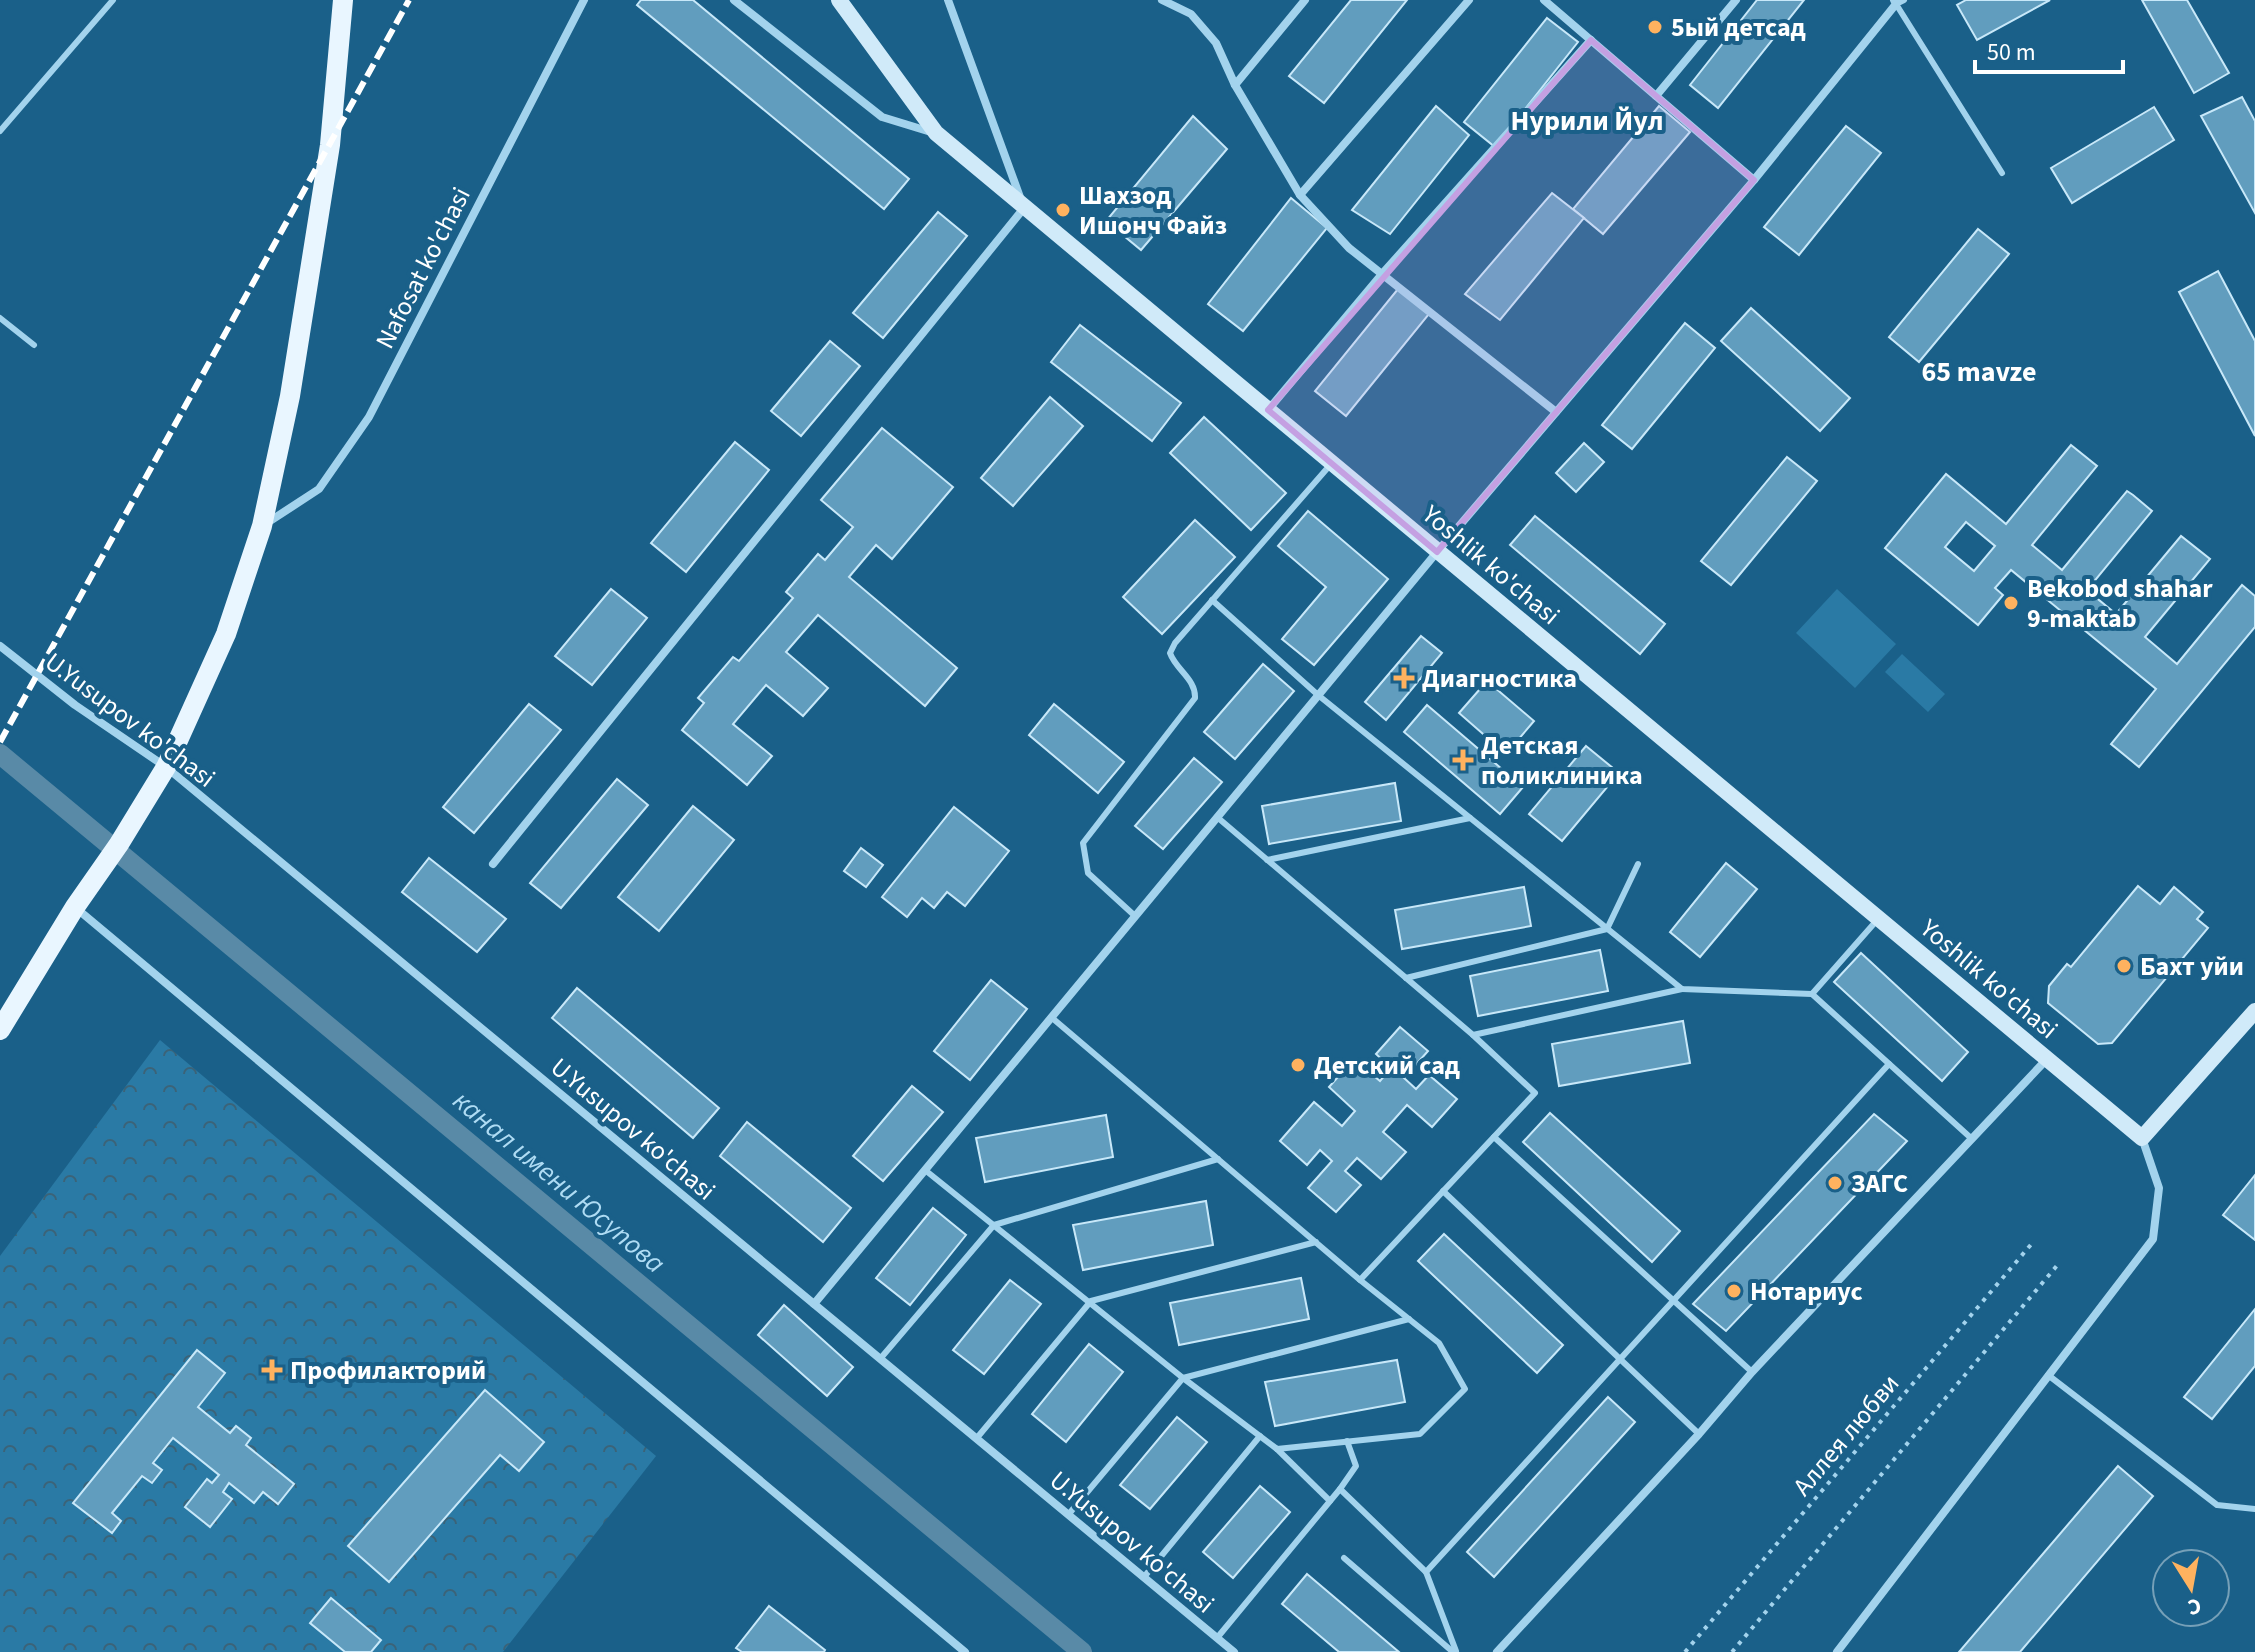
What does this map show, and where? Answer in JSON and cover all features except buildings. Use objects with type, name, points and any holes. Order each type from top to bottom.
[{"type":"main road","points":[[0,1030],[166,767],[226,634],[262,526],[290,396],[327,161],[343,0]]},
{"type":"street","name":"Nafosat ko'chasi","points":[[262,526],[319,489],[369,417],[584,0]]},
{"type":"street","points":[[734,0],[882,117],[936,133]]},
{"type":"street","name":"Yoshlik ko'chasi","points":[[839,0],[936,133],[2142,1138]]},
{"type":"street","points":[[493,864],[1024,208],[948,0]]},
{"type":"street","points":[[1162,0],[1191,14],[1216,43],[1235,85],[1300,195],[1349,248],[1556,412]]},
{"type":"street","points":[[1235,85],[1305,0]]},
{"type":"street","points":[[1300,195],[1469,0]]},
{"type":"street","points":[[1544,0],[1754,180]]},
{"type":"street","points":[[1656,96],[1736,0]]},
{"type":"street","points":[[814,1304],[1437,552],[1754,180],[1898,1]]},
{"type":"street","points":[[1268,410],[1382,274],[1591,40]]},
{"type":"street","name":"U.Yusupov ko'chasi","points":[[0,646],[75,705],[166,767],[1234,1652]]},
{"type":"street","points":[[75,907],[965,1652]]},
{"type":"street","points":[[1837,1652],[2153,1239],[2159,1188],[2142,1138],[2255,1011]]},
{"type":"street","points":[[1497,1652],[1699,1434],[1752,1372],[2047,1059]]},
{"type":"lane","points":[[0,131],[113,0]]},
{"type":"lane","points":[[1898,1],[2002,173]]},
{"type":"lane","points":[[0,318],[34,345]]},
{"type":"lane","points":[[1135,916],[1088,873],[1083,843],[1195,698],[1195,689],[1170,653],[1175,643],[1331,464]]},
{"type":"lane","points":[[1212,600],[1318,695],[1682,989]]},
{"type":"lane","points":[[1217,817],[1473,1035],[1535,1093],[1360,1280]]},
{"type":"lane","points":[[1267,860],[1470,818]]},
{"type":"lane","points":[[1607,929],[1638,864]]},
{"type":"lane","points":[[1812,994],[1878,919]]},
{"type":"lane","points":[[1406,978],[1607,929]]},
{"type":"lane","points":[[1473,1035],[1682,989],[1812,994],[1972,1139]]},
{"type":"lane","points":[[1051,1017],[1360,1280],[1439,1343],[1465,1389],[1420,1434],[1277,1449]]},
{"type":"lane","points":[[1426,1572],[1889,1064]]},
{"type":"lane","points":[[1494,1137],[1752,1372]]},
{"type":"lane","points":[[880,1359],[994,1225],[1218,1159]]},
{"type":"lane","points":[[925,1170],[1183,1378],[1277,1449],[1330,1501]]},
{"type":"lane","points":[[1443,1191],[1699,1434]]},
{"type":"lane","points":[[976,1439],[1091,1301],[1316,1242]]},
{"type":"lane","points":[[1068,1515],[1183,1378],[1409,1319]]},
{"type":"lane","points":[[2048,1375],[2217,1505],[2255,1509]]},
{"type":"lane","points":[[1144,1577],[1260,1436]]},
{"type":"lane","points":[[1217,1638],[1356,1466],[1347,1441]]},
{"type":"lane","points":[[1340,1489],[1426,1572],[1455,1652]]},
{"type":"lane","points":[[1344,1558],[1455,1652]]},
{"type":"path","name":"Аллея любви","points":[[1685,1652],[2034,1241]]},
{"type":"path","name":"Аллея любви","points":[[1732,1652],[2060,1262]]},
{"type":"highlighted area","points":[[1591,40],[1754,180],[1437,552],[1268,410]]},
{"type":"green space","points":[[1837,589],[1896,644],[1855,688],[1796,633]]},
{"type":"green space","points":[[1902,654],[1945,694],[1928,712],[1885,672]]},
{"type":"green space","name":"Профилакторий","points":[[160,1040],[656,1456],[503,1652],[0,1652],[0,1256]]},
{"type":"waterway","name":"канал имени Юсупова","points":[[0,754],[1082,1652]]},
{"type":"railway","points":[[0,742],[409,0]]},
{"type":"place","name":"5ый детсад","points":[[1655,27]]},
{"type":"place","name":"Шахзод Ишонч Файз","points":[[1063,210]]},
{"type":"place","name":"Bekobod shahar 9-maktab","points":[[2011,603]]},
{"type":"place","name":"Диагностика","points":[[1404,678]]},
{"type":"place","name":"Детская поликлиника","points":[[1463,760]]},
{"type":"place","name":"Бахт уйи","points":[[2124,966]]},
{"type":"place","name":"Детский сад","points":[[1298,1065]]},
{"type":"place","name":"ЗАГС","points":[[1835,1183]]},
{"type":"place","name":"Нотариус","points":[[1734,1291]]},
{"type":"place","name":"Профилакторий","points":[[272,1370]]},
{"type":"district","name":"Нурили Йул","points":[[1587,121]]},
{"type":"district","name":"65 mavze","points":[[1979,372]]}]
